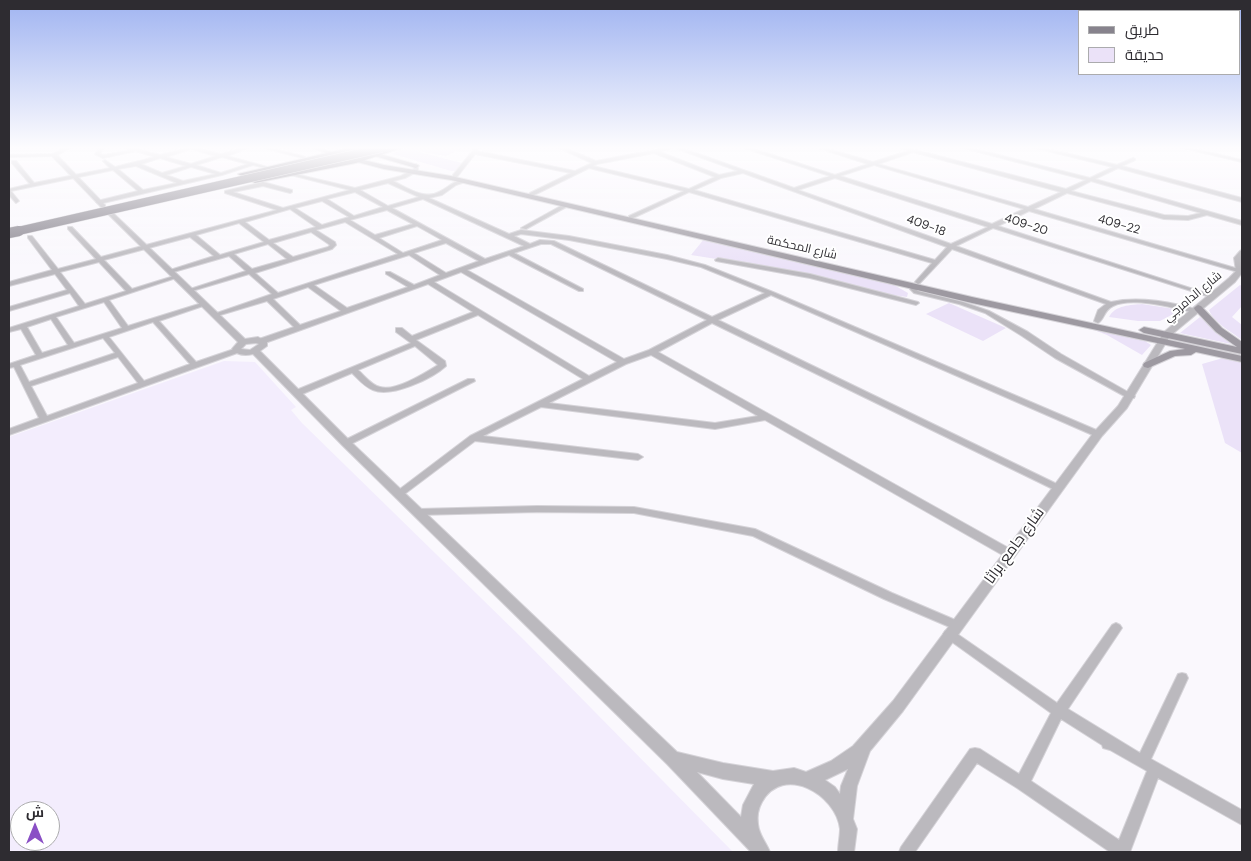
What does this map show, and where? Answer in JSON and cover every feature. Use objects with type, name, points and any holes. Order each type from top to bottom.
[{"type":"main road","points":[[9,230],[183,188]]},
{"type":"main road","points":[[9,230],[203,188]]},
{"type":"main road","points":[[9,238],[228,188]]},
{"type":"main road","name":"شارع المحكمة","points":[[494,188],[916,287],[1164,338],[1242,351]]},
{"type":"main road","name":"شارع المحكمة","points":[[507,188],[916,287],[1098,321],[1242,359]]},
{"type":"main road","points":[[1196,310],[1219,330],[1242,346]]},
{"type":"main road","points":[[1148,365],[1173,353],[1206,351]]},
{"type":"street","points":[[87,188],[101,204],[159,188]]},
{"type":"street","points":[[137,188],[142,192]]},
{"type":"street","points":[[244,188],[227,192],[288,209],[321,227]]},
{"type":"street","points":[[277,188],[290,192]]},
{"type":"street","points":[[349,188],[356,190],[485,262]]},
{"type":"street","points":[[9,284],[364,188]]},
{"type":"street","points":[[403,188],[530,246]]},
{"type":"street","points":[[170,271],[424,197],[440,194],[448,188]]},
{"type":"street","points":[[532,194],[544,188]]},
{"type":"street","points":[[679,188],[936,262]]},
{"type":"street","points":[[631,217],[691,188]]},
{"type":"street","name":"409-18","points":[[789,188],[1111,304]]},
{"type":"street","points":[[794,190],[800,188]]},
{"type":"street","name":"409-20","points":[[870,188],[1212,296]]},
{"type":"street","name":"409-22","points":[[956,188],[1240,270]]},
{"type":"street","points":[[1055,188],[1164,216],[1188,218],[1206,212]]},
{"type":"street","points":[[917,313],[916,287],[950,247],[1072,188]]},
{"type":"street","points":[[1122,188],[1242,223]]},
{"type":"street","points":[[1198,188],[1242,200]]},
{"type":"street","points":[[9,191],[16,201]]},
{"type":"street","points":[[323,199],[354,218]]},
{"type":"street","points":[[524,228],[566,205]]},
{"type":"street","points":[[110,212],[243,342]]},
{"type":"street","points":[[346,220],[446,276]]},
{"type":"street","points":[[240,222],[291,259]]},
{"type":"street","points":[[374,237],[416,225]]},
{"type":"street","points":[[70,228],[130,291]]},
{"type":"street","points":[[190,290],[330,248],[333,245],[333,243],[312,230]]},
{"type":"street","points":[[510,236],[521,232],[556,236],[668,257],[703,266],[771,293],[1098,434]]},
{"type":"street","points":[[192,235],[219,257]]},
{"type":"street","points":[[9,432],[237,350],[245,353],[299,328],[509,253],[549,242],[556,236]]},
{"type":"street","points":[[30,237],[82,306]]},
{"type":"street","points":[[215,315],[446,241]]},
{"type":"street","points":[[549,242],[714,319],[1058,488]]},
{"type":"street","name":"شارع الدامرجي","points":[[1164,338],[1232,280],[1240,270],[1238,256],[1242,252]]},
{"type":"street","points":[[509,253],[581,290]]},
{"type":"street","points":[[230,254],[277,295]]},
{"type":"street","points":[[718,260],[810,276],[916,303]]},
{"type":"street","points":[[462,270],[623,362]]},
{"type":"street","points":[[388,273],[413,288]]},
{"type":"street","points":[[9,330],[176,277]]},
{"type":"street","points":[[429,282],[588,380]]},
{"type":"street","points":[[309,285],[346,311]]},
{"type":"street","points":[[916,287],[987,312],[1026,334],[1058,356],[1131,396]]},
{"type":"street","points":[[9,309],[71,291]]},
{"type":"street","points":[[399,494],[473,438],[623,362],[652,352],[714,319],[771,293]]},
{"type":"street","points":[[268,298],[299,328]]},
{"type":"street","points":[[105,299],[127,329]]},
{"type":"street","points":[[1098,321],[1098,314],[1103,308],[1111,304],[1139,301],[1157,302],[1196,310]]},
{"type":"street","points":[[44,419],[27,385],[12,365],[204,304]]},
{"type":"street","points":[[297,393],[353,370],[478,312]]},
{"type":"street","points":[[52,316],[73,346]]},
{"type":"street","points":[[155,320],[194,365]]},
{"type":"street","points":[[22,325],[40,356]]},
{"type":"street","points":[[353,370],[376,389],[385,391],[394,389],[442,366],[442,363],[399,330]]},
{"type":"street","points":[[105,336],[143,384]]},
{"type":"street","name":"شارع جامع براثا","points":[[806,779],[844,763],[864,748],[898,706],[952,630],[1071,473],[1098,434],[1131,396],[1164,338]]},
{"type":"street","points":[[237,350],[237,347],[243,342],[254,340],[297,393],[346,443],[673,759],[758,848]]},
{"type":"street","points":[[652,352],[1010,554]]},
{"type":"street","points":[[27,385],[119,354]]},
{"type":"street","points":[[346,443],[470,381]]},
{"type":"street","points":[[540,404],[715,426],[766,417]]},
{"type":"street","points":[[473,438],[638,457]]},
{"type":"street","points":[[418,512],[537,509],[634,510],[755,534],[888,596],[952,630],[1059,710],[1110,743],[1242,818]]},
{"type":"street","points":[[1022,783],[1059,710],[1116,628]]},
{"type":"street","points":[[906,852],[975,754],[1022,783],[1123,852],[1149,765],[1182,678]]},
{"type":"street","name":"شارع جامع براثا","points":[[846,817],[849,786],[864,748]]},
{"type":"street","points":[[673,759],[723,771],[774,779],[796,776],[806,779],[830,793],[842,808],[846,817],[851,849]]},
{"type":"street","points":[[758,848],[749,820],[750,809],[758,790],[774,779]]},
{"type":"shaded area","points":[[224,361],[255,362],[296,407],[291,410],[302,423],[524,640],[733,852],[9,852],[9,437]]},
{"type":"green space","points":[[704,239],[887,281],[908,293],[907,297],[799,272],[691,255]]},
{"type":"green space","points":[[1240,285],[1242,286],[1242,306],[1232,317],[1242,325],[1242,340],[1219,323],[1209,310]]},
{"type":"green space","points":[[949,303],[1006,328],[983,341],[926,314]]},
{"type":"green space","points":[[1142,304],[1181,310],[1160,321],[1138,321],[1109,317],[1119,308]]},
{"type":"green space","points":[[1200,317],[1231,344],[1180,333]]},
{"type":"green space","points":[[1089,328],[1145,341],[1151,345],[1142,355],[1107,335]]},
{"type":"green space","points":[[1223,358],[1242,362],[1242,453],[1225,443],[1202,364]]}]
